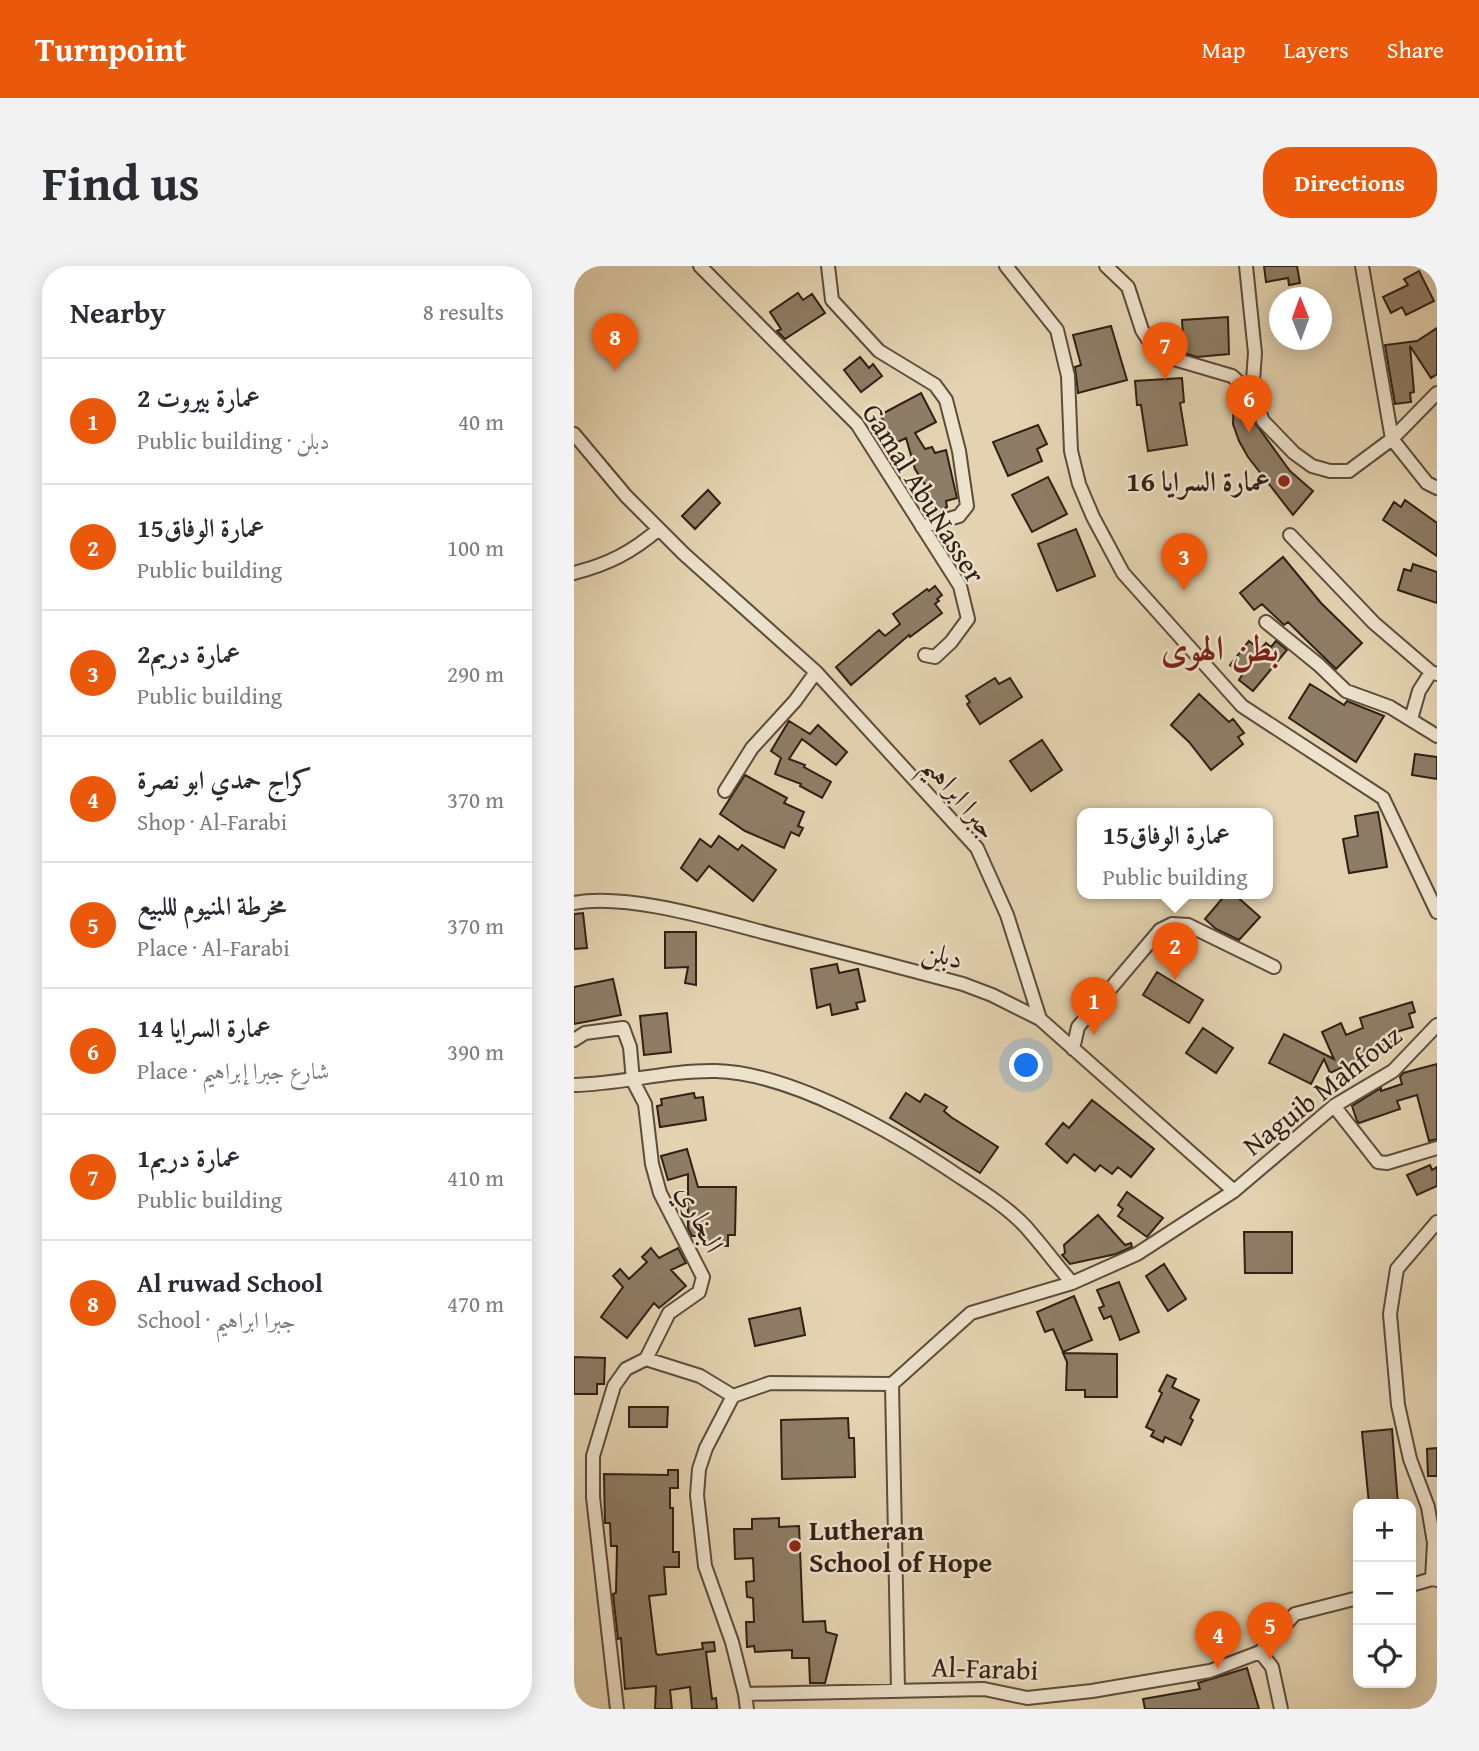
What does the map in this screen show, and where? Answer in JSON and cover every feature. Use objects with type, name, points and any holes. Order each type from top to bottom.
[{"type":"street","name":"Gamal AbuNasser","points":[[700,266],[857,424],[960,586],[968,619],[951,642],[935,657],[925,655]]},
{"type":"street","points":[[828,266],[832,300],[879,351],[935,385],[947,400],[959,451],[967,506],[959,516],[922,527]]},
{"type":"street","points":[[1006,266],[1057,330],[1068,376],[1071,451],[1093,517],[1123,573],[1242,706],[1383,798],[1437,912]]},
{"type":"street","points":[[1106,266],[1128,287],[1142,331],[1157,354],[1232,376],[1252,394],[1263,421],[1294,453],[1312,466],[1330,471],[1349,471],[1392,439],[1437,393]]},
{"type":"street","points":[[1247,266],[1255,353],[1252,394]]},
{"type":"street","points":[[1362,266],[1392,439],[1427,483],[1437,488]]},
{"type":"street","name":"جبرا ابراهيم","points":[[574,434],[626,496],[659,529],[738,604],[816,672],[977,848],[1007,915],[1040,1019]]},
{"type":"street","points":[[574,573],[615,560],[637,548],[659,529]]},
{"type":"street","points":[[1290,535],[1310,547],[1374,623],[1434,673],[1419,691],[1411,719]]},
{"type":"street","points":[[1266,622],[1346,691],[1390,707],[1437,736]]},
{"type":"street","points":[[725,791],[752,748],[795,701],[816,672]]},
{"type":"street","name":"دبلن","points":[[574,903],[613,902],[662,908],[713,919],[963,984],[992,995],[1040,1019],[1234,1191]]},
{"type":"street","points":[[1073,1049],[1078,1027],[1160,930],[1172,924],[1188,925],[1274,967]]},
{"type":"street","name":"Naguib Mahfouz","points":[[892,1384],[971,1313],[1072,1283],[1138,1254],[1234,1191],[1335,1106],[1393,1071],[1437,1026]]},
{"type":"street","name":"البخاري","points":[[574,1040],[586,1033],[623,1028],[630,1047],[633,1081],[645,1104],[652,1164],[660,1193],[703,1277],[699,1292],[669,1314],[646,1359]]},
{"type":"street","points":[[574,1085],[719,1071],[762,1078],[814,1096],[917,1148],[979,1190],[1023,1225],[1072,1283]]},
{"type":"street","points":[[1335,1106],[1378,1162],[1387,1163],[1437,1148]]},
{"type":"street","points":[[1416,1584],[1434,1579],[1434,1543],[1427,1507],[1410,1459],[1398,1405],[1390,1314],[1397,1269],[1437,1222]]},
{"type":"street","points":[[617,1709],[593,1497],[593,1456],[614,1387],[626,1369],[646,1359],[700,1376],[733,1396]]},
{"type":"street","points":[[747,1709],[745,1693],[715,1588],[705,1566],[697,1495],[699,1469],[706,1448],[733,1396],[769,1383],[892,1384],[898,1690]]},
{"type":"street","points":[[1281,1709],[1272,1667],[1260,1652],[1295,1614],[1353,1599]]},
{"type":"street","name":"Al-Farabi","points":[[745,1693],[984,1689],[1028,1704],[1210,1671],[1260,1652]]},
{"type":"building","points":[[1264,266],[1297,266],[1300,283],[1289,285],[1288,278],[1266,282]]},
{"type":"building","points":[[1419,271],[1434,301],[1406,315],[1402,307],[1391,313],[1383,297],[1408,285],[1404,279]]},
{"type":"building","points":[[798,293],[803,300],[812,294],[825,313],[785,339],[777,331],[781,329],[770,312]]},
{"type":"building","points":[[1228,317],[1229,354],[1197,357],[1184,353],[1182,320]]},
{"type":"building","points":[[1111,326],[1127,380],[1078,393],[1075,367],[1081,365],[1073,335]]},
{"type":"building","points":[[1437,328],[1437,374],[1431,378],[1410,346],[1414,392],[1410,393],[1411,402],[1395,404],[1385,345],[1417,341]]},
{"type":"building","points":[[860,357],[869,368],[873,364],[882,376],[861,392],[844,370]]},
{"type":"building","points":[[1182,378],[1184,402],[1180,403],[1187,445],[1148,451],[1141,405],[1137,405],[1135,381]]},
{"type":"building","points":[[921,393],[936,422],[915,433],[925,449],[932,447],[935,453],[946,450],[957,498],[946,501],[947,507],[934,514],[927,488],[915,469],[906,438],[896,443],[880,415]]},
{"type":"building","points":[[1234,394],[1290,471],[1313,491],[1293,515],[1248,457],[1239,441],[1233,424]]},
{"type":"building","points":[[1038,425],[1047,444],[1037,449],[1042,461],[1008,476],[993,442]]},
{"type":"building","points":[[1048,477],[1067,514],[1032,532],[1012,495]]},
{"type":"building","points":[[708,490],[720,503],[695,529],[682,516]]},
{"type":"building","points":[[1405,500],[1437,523],[1437,556],[1383,520],[1394,502],[1401,507]]},
{"type":"building","points":[[1076,529],[1095,576],[1057,591],[1038,544]]},
{"type":"building","points":[[1283,557],[1321,603],[1362,643],[1336,669],[1288,622],[1284,625],[1262,604],[1254,610],[1240,593]]},
{"type":"building","points":[[1413,564],[1437,572],[1437,603],[1398,590],[1404,569],[1411,571]]},
{"type":"building","points":[[935,586],[942,595],[935,604],[942,613],[910,637],[909,635],[851,685],[836,667],[879,630],[885,636],[900,624],[893,614]]},
{"type":"building","points":[[1249,641],[1260,650],[1266,643],[1271,647],[1276,641],[1287,650],[1253,691],[1239,680],[1242,675],[1230,665]]},
{"type":"building","points":[[995,678],[999,684],[1010,678],[1022,697],[980,724],[967,704],[970,702],[966,696]]},
{"type":"building","points":[[1310,684],[1344,705],[1347,701],[1384,716],[1356,762],[1289,718]]},
{"type":"building","points":[[1199,694],[1229,722],[1233,719],[1244,733],[1238,737],[1243,744],[1211,770],[1189,742],[1171,725]]},
{"type":"building","points":[[789,721],[810,734],[818,725],[847,752],[836,765],[802,739],[789,759],[805,765],[804,767],[831,782],[822,798],[800,786],[801,784],[775,774],[781,758],[771,751]]},
{"type":"building","points":[[1042,740],[1062,770],[1031,791],[1010,761]]},
{"type":"building","points":[[1415,754],[1437,757],[1437,779],[1412,775]]},
{"type":"building","points":[[745,775],[787,798],[784,803],[804,812],[798,826],[803,828],[799,836],[791,832],[784,848],[745,831],[720,814]]},
{"type":"building","points":[[1378,812],[1387,867],[1349,873],[1343,839],[1358,836],[1355,816]]},
{"type":"building","points":[[719,836],[738,850],[742,845],[776,870],[753,901],[709,866],[697,881],[681,868],[700,839],[711,847]]},
{"type":"building","points":[[1222,899],[1240,899],[1260,917],[1239,940],[1216,929],[1205,919]]},
{"type":"building","points":[[583,913],[587,948],[574,949],[574,914]]},
{"type":"building","points":[[665,932],[696,932],[696,985],[685,983],[688,967],[665,968]]},
{"type":"building","points":[[837,964],[839,973],[858,969],[865,1001],[856,1003],[858,1009],[832,1015],[830,1004],[817,1008],[811,969]]},
{"type":"building","points":[[1157,972],[1203,1000],[1189,1023],[1143,995]]},
{"type":"building","points":[[613,979],[621,1015],[574,1024],[574,987]]},
{"type":"building","points":[[1412,1002],[1415,1012],[1409,1014],[1413,1027],[1396,1032],[1399,1040],[1365,1050],[1367,1056],[1330,1073],[1324,1059],[1311,1084],[1269,1063],[1284,1034],[1334,1059],[1322,1032],[1341,1023],[1346,1035],[1363,1028],[1360,1018]]},
{"type":"building","points":[[667,1013],[671,1052],[644,1055],[640,1016]]},
{"type":"building","points":[[1203,1028],[1233,1048],[1216,1073],[1186,1053]]},
{"type":"building","points":[[1437,1064],[1437,1139],[1429,1141],[1417,1095],[1397,1101],[1400,1109],[1359,1123],[1357,1121],[1352,1106],[1381,1088],[1381,1091],[1402,1084],[1400,1077],[1403,1073]]},
{"type":"building","points":[[694,1093],[695,1098],[703,1097],[706,1120],[660,1127],[657,1106],[662,1105],[661,1099]]},
{"type":"building","points":[[906,1093],[920,1102],[925,1094],[947,1107],[944,1111],[951,1117],[998,1147],[980,1173],[890,1118]]},
{"type":"building","points":[[1092,1100],[1154,1149],[1131,1177],[1118,1167],[1112,1174],[1100,1165],[1095,1171],[1074,1154],[1067,1163],[1046,1144],[1063,1123],[1069,1128]]},
{"type":"building","points":[[687,1149],[698,1187],[736,1187],[735,1235],[728,1235],[728,1246],[703,1245],[703,1236],[692,1236],[688,1228],[688,1174],[668,1180],[661,1156]]},
{"type":"building","points":[[1430,1165],[1432,1170],[1437,1167],[1437,1186],[1417,1195],[1407,1175]]},
{"type":"building","points":[[1127,1192],[1163,1218],[1147,1237],[1118,1216],[1123,1209],[1118,1205]]},
{"type":"building","points":[[1098,1215],[1125,1245],[1131,1243],[1132,1247],[1116,1254],[1070,1264],[1062,1255],[1065,1253],[1064,1245]]},
{"type":"building","points":[[1244,1232],[1292,1232],[1292,1273],[1245,1273]]},
{"type":"building","points":[[651,1248],[659,1258],[678,1248],[686,1263],[671,1270],[686,1286],[659,1308],[654,1303],[627,1338],[601,1317],[623,1287],[613,1276],[620,1269],[629,1279],[647,1262],[642,1257]]},
{"type":"building","points":[[1164,1264],[1186,1299],[1168,1311],[1146,1276]]},
{"type":"building","points":[[1119,1282],[1139,1332],[1120,1340],[1111,1316],[1104,1319],[1099,1308],[1104,1306],[1097,1290]]},
{"type":"building","points":[[1074,1296],[1092,1340],[1063,1352],[1053,1329],[1045,1332],[1037,1312]]},
{"type":"building","points":[[800,1308],[805,1335],[755,1346],[749,1319]]},
{"type":"building","points":[[1063,1353],[1117,1354],[1117,1397],[1085,1397],[1085,1390],[1066,1390],[1067,1362]]},
{"type":"building","points":[[574,1357],[605,1358],[604,1384],[597,1384],[597,1394],[574,1394]]},
{"type":"building","points":[[1167,1375],[1176,1379],[1172,1387],[1199,1400],[1181,1445],[1165,1437],[1163,1442],[1151,1436],[1154,1431],[1146,1427],[1162,1393],[1159,1391]]},
{"type":"building","points":[[629,1407],[668,1407],[667,1427],[629,1427]]},
{"type":"building","points":[[848,1418],[849,1438],[854,1438],[855,1477],[782,1479],[781,1420]]},
{"type":"building","points":[[1392,1429],[1398,1499],[1369,1499],[1362,1432]]},
{"type":"building","points":[[1437,1448],[1437,1476],[1428,1476],[1427,1449]]},
{"type":"building","points":[[668,1470],[678,1470],[678,1488],[670,1488],[670,1508],[673,1508],[673,1552],[679,1552],[679,1567],[664,1567],[666,1594],[649,1596],[656,1653],[658,1655],[703,1649],[702,1643],[714,1642],[715,1651],[706,1652],[712,1699],[716,1698],[717,1709],[692,1709],[690,1687],[670,1690],[672,1709],[655,1709],[656,1686],[625,1689],[621,1638],[618,1639],[613,1594],[616,1593],[617,1546],[611,1546],[610,1523],[605,1523],[604,1474],[668,1475]]},
{"type":"building","points":[[779,1518],[779,1527],[799,1526],[803,1622],[825,1621],[826,1632],[837,1635],[825,1683],[810,1683],[809,1658],[792,1658],[792,1650],[755,1652],[754,1646],[747,1647],[746,1622],[754,1622],[753,1598],[747,1597],[746,1582],[754,1581],[753,1558],[735,1559],[734,1529],[752,1529],[752,1519]]},
{"type":"building","points":[[1247,1668],[1259,1709],[1145,1709],[1143,1699],[1200,1689],[1198,1683]]},
{"type":"place","name":"Al ruwad School","points":[[615,371]]},
{"type":"place","name":"عمارة دريم1","points":[[1165,380]]},
{"type":"place","name":"عمارة السرايا 14","points":[[1249,433]]},
{"type":"place","name":"عمارة السرايا 16","points":[[1284,481]]},
{"type":"place","name":"عمارة دريم2","points":[[1184,591]]},
{"type":"place","name":"عمارة الوفاق15","points":[[1175,980]]},
{"type":"place","name":"عمارة بيروت 2","points":[[1094,1035]]},
{"type":"place","name":"Lutheran School of Hope","points":[[795,1546]]},
{"type":"place","name":"مخرطة المنيوم لللبيع","points":[[1270,1660]]},
{"type":"place","name":"كراج حمدي ابو نصرة","points":[[1218,1669]]},
{"type":"district","name":"بطن الهوى","points":[[1220,648]]}]
